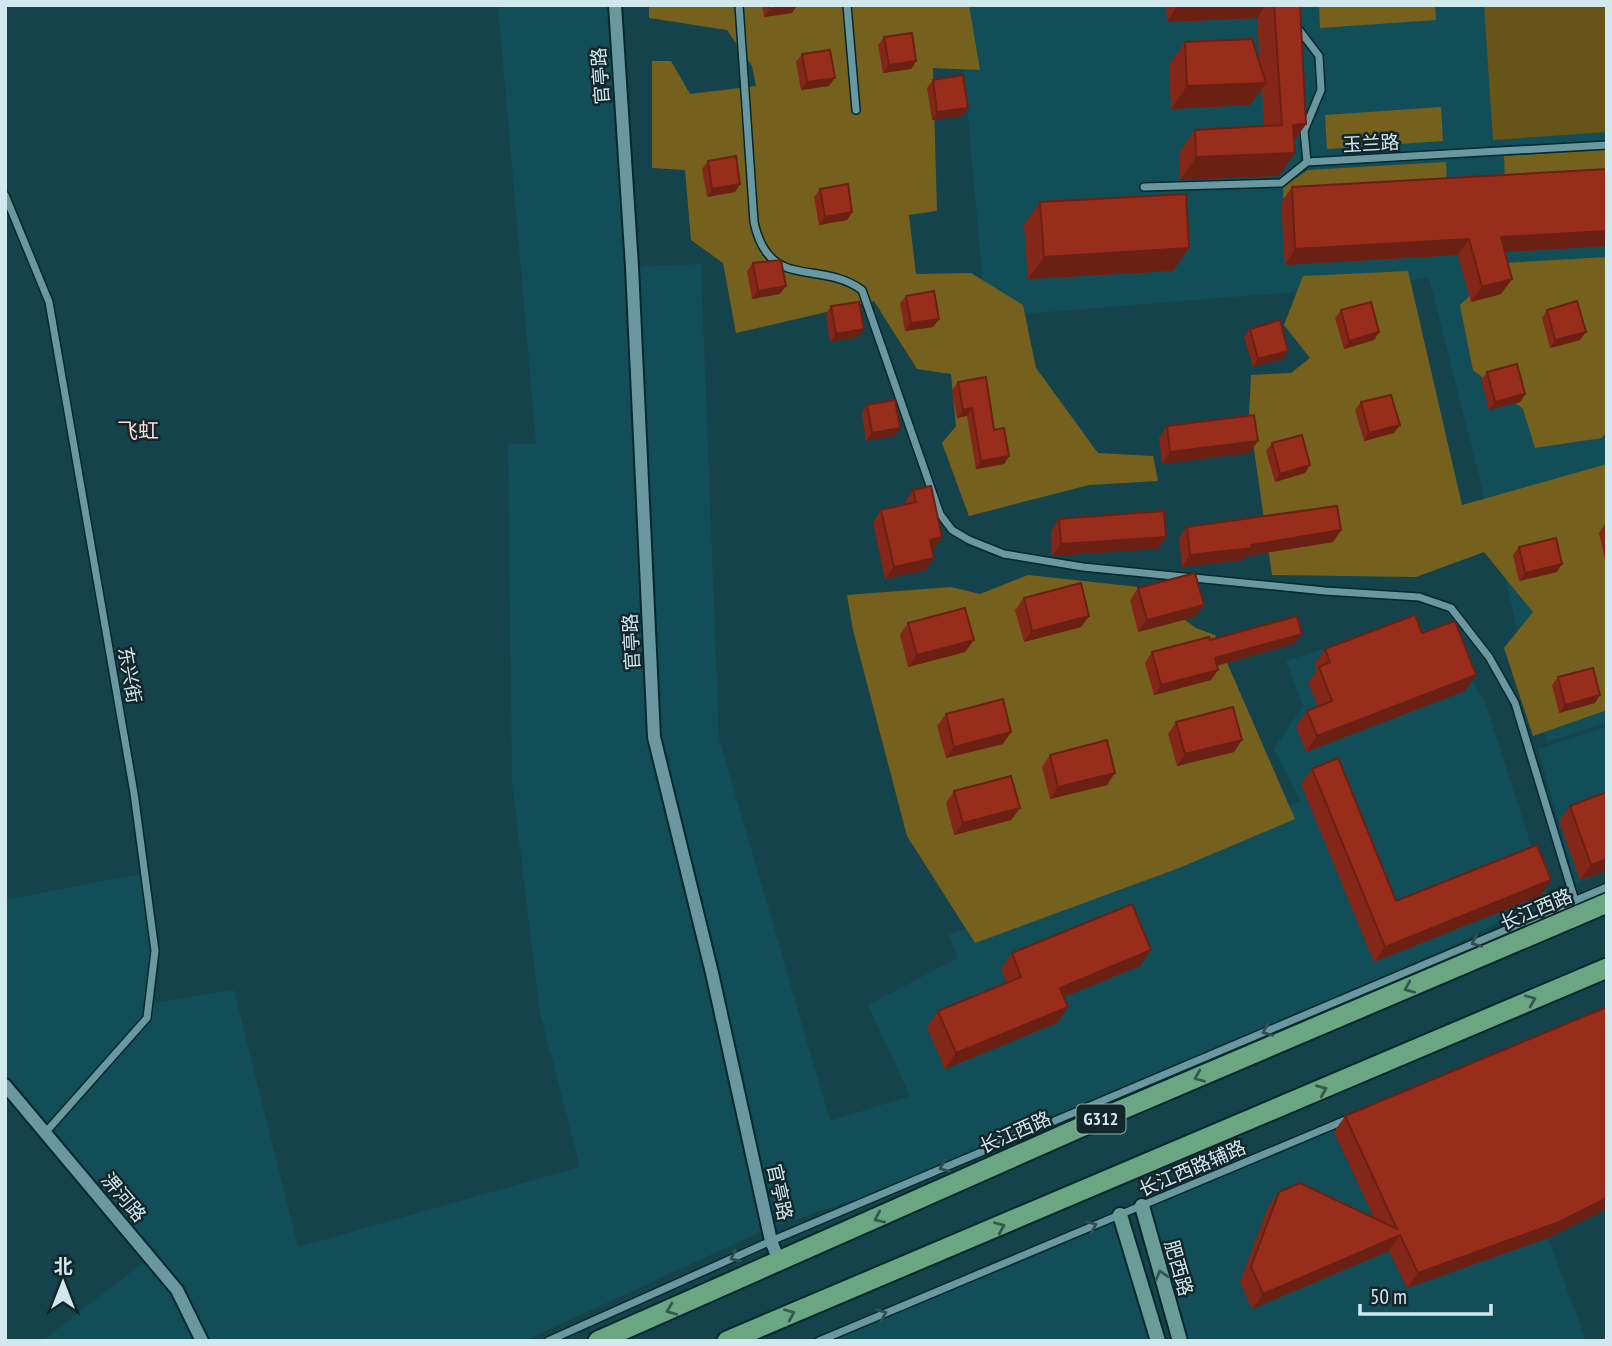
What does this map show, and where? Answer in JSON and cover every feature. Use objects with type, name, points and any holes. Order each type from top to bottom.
[{"type":"highway","name":"长江西路","points":[[598,1341],[780,1263],[1088,1124],[1607,903]]},
{"type":"highway","points":[[727,1341],[1607,968]]},
{"type":"main road","name":"肥西路","points":[[1142,1206],[1180,1341]]},
{"type":"main road","points":[[1120,1215],[1158,1341]]},
{"type":"street","name":"官亭路","points":[[615,5],[632,267],[654,737],[712,974],[771,1241],[780,1263]]},
{"type":"street","points":[[739,5],[754,222],[759,246],[773,262],[797,272],[846,279],[862,290],[940,514],[952,530],[1004,554],[1083,567],[1325,592],[1419,597],[1451,608],[1489,657],[1515,703],[1575,901]]},
{"type":"street","points":[[847,5],[856,110]]},
{"type":"street","points":[[1143,187],[1281,183],[1307,162],[1304,131],[1321,90],[1319,56],[1297,27],[1297,16]]},
{"type":"street","name":"玉兰路","points":[[1307,162],[1607,145]]},
{"type":"street","name":"东兴街","points":[[5,195],[49,302],[134,793],[155,951],[147,1018],[45,1133]]},
{"type":"street","points":[[548,1341],[771,1241],[1607,887]]},
{"type":"street","name":"淠河路","points":[[5,1084],[177,1290],[202,1341]]},
{"type":"street","name":"长江西路辅路","points":[[819,1341],[1356,1116]]},
{"type":"shaded area","points":[[498,5],[615,5],[633,267],[701,264],[719,738],[830,1121],[910,1096],[868,1005],[958,958],[949,935],[1147,864],[1300,801],[1274,749],[1303,706],[1286,661],[1413,619],[1457,658],[1485,702],[1548,897],[1373,986],[857,1199],[769,1228],[524,1341],[42,1341],[149,1258],[5,1085],[5,900],[145,873],[155,951],[149,1004],[234,990],[298,1247],[580,1167],[540,1012],[512,783],[508,444],[536,444]]},
{"type":"shaded area","points":[[649,5],[969,5],[980,70],[933,68],[937,211],[909,215],[916,274],[971,273],[1023,305],[1036,368],[1098,453],[1153,456],[1158,481],[1089,485],[969,516],[942,443],[956,426],[951,374],[917,369],[874,301],[736,333],[723,263],[691,240],[685,170],[652,168],[652,61],[671,61],[690,94],[756,86],[752,66],[727,30],[649,18]]},
{"type":"shaded area","points":[[958,5],[1607,5],[1607,722],[1546,742],[1429,278],[1381,285],[986,317]]},
{"type":"shaded area","points":[[1319,5],[1435,5],[1436,20],[1320,28]]},
{"type":"shaded area","points":[[1484,5],[1607,5],[1607,132],[1493,140]]},
{"type":"shaded area","points":[[1441,107],[1443,141],[1327,149],[1325,115]]},
{"type":"shaded area","points":[[1607,150],[1607,177],[1505,183],[1504,156]]},
{"type":"shaded area","points":[[1446,162],[1447,189],[1283,198],[1283,187],[1308,170]]},
{"type":"shaded area","points":[[1607,257],[1607,431],[1602,438],[1535,448],[1523,409],[1473,370],[1460,305],[1504,263]]},
{"type":"shaded area","points":[[1408,271],[1462,505],[1607,464],[1607,710],[1533,736],[1504,648],[1533,612],[1484,552],[1416,577],[1272,575],[1249,415],[1251,375],[1291,373],[1310,358],[1284,325],[1303,276]]},
{"type":"shaded area","points":[[1028,575],[1139,587],[1196,628],[1215,635],[1295,819],[1179,868],[975,943],[907,836],[853,630],[847,595],[951,587],[980,594]]},
{"type":"shaded area","points":[[1607,727],[1607,871],[1576,884],[1538,749]]},
{"type":"shaded area","points":[[1331,1126],[1407,1288],[1548,1238],[1586,1341],[1180,1341],[1142,1206]]},
{"type":"shaded area","points":[[1120,1215],[1158,1341],[819,1341]]},
{"type":"building","points":[[769,5],[794,5],[770,9]]},
{"type":"building","points":[[1274,5],[1300,5],[1306,124],[1293,125],[1295,153],[1196,157],[1195,130],[1282,125]]},
{"type":"building","points":[[912,33],[916,61],[889,65],[884,37]]},
{"type":"building","points":[[1252,39],[1266,83],[1187,86],[1185,42]]},
{"type":"building","points":[[830,50],[835,78],[807,82],[802,54]]},
{"type":"building","points":[[963,75],[968,108],[937,112],[933,80]]},
{"type":"building","points":[[736,156],[740,184],[712,189],[708,161]]},
{"type":"building","points":[[1607,169],[1607,231],[1501,237],[1512,279],[1482,287],[1469,239],[1295,249],[1292,187]]},
{"type":"building","points":[[848,184],[852,212],[825,217],[820,189]]},
{"type":"building","points":[[1186,194],[1189,248],[1044,257],[1040,202]]},
{"type":"building","points":[[781,260],[786,286],[758,291],[753,263]]},
{"type":"building","points":[[934,291],[939,319],[911,323],[906,296]]},
{"type":"building","points":[[1577,301],[1586,332],[1555,340],[1547,310]]},
{"type":"building","points":[[859,302],[864,329],[836,334],[831,306]]},
{"type":"building","points":[[1371,302],[1379,332],[1349,341],[1341,310]]},
{"type":"building","points":[[1280,320],[1288,351],[1258,359],[1250,329]]},
{"type":"building","points":[[1517,364],[1525,394],[1495,402],[1487,372]]},
{"type":"building","points":[[986,377],[994,430],[1004,428],[1009,456],[981,461],[972,408],[963,410],[958,382]]},
{"type":"building","points":[[1391,395],[1400,425],[1369,433],[1361,402]]},
{"type":"building","points":[[895,400],[900,428],[872,433],[867,405]]},
{"type":"building","points":[[1254,415],[1258,441],[1170,452],[1167,426]]},
{"type":"building","points":[[1302,435],[1310,465],[1280,474],[1272,443]]},
{"type":"building","points":[[931,486],[942,537],[930,540],[934,558],[894,567],[881,510],[916,502],[913,490]]},
{"type":"building","points":[[1337,506],[1341,530],[1251,545],[1252,548],[1190,555],[1187,527]]},
{"type":"building","points":[[1164,511],[1166,537],[1061,544],[1059,519]]},
{"type":"building","points":[[1556,538],[1562,564],[1525,573],[1519,547]]},
{"type":"building","points":[[1195,573],[1204,605],[1147,620],[1138,588]]},
{"type":"building","points":[[1081,583],[1089,616],[1032,631],[1024,598]]},
{"type":"building","points":[[965,608],[974,640],[917,655],[908,623]]},
{"type":"building","points":[[1415,615],[1422,633],[1455,621],[1476,675],[1317,736],[1307,711],[1332,701],[1319,667],[1330,662],[1325,649]]},
{"type":"building","points":[[1297,616],[1302,634],[1215,658],[1218,670],[1161,685],[1152,652],[1209,637],[1210,640]]},
{"type":"building","points":[[1593,668],[1600,695],[1565,705],[1558,677]]},
{"type":"building","points":[[1003,699],[1011,732],[954,747],[946,714]]},
{"type":"building","points":[[1233,707],[1242,740],[1185,754],[1176,722]]},
{"type":"building","points":[[1107,740],[1115,773],[1058,787],[1050,755]]},
{"type":"building","points":[[1338,758],[1396,901],[1537,845],[1551,880],[1385,947],[1312,769]]},
{"type":"building","points":[[1011,776],[1020,808],[963,823],[954,791]]},
{"type":"building","points":[[1607,792],[1607,859],[1591,865],[1570,806]]},
{"type":"building","points":[[1132,904],[1151,950],[1060,988],[1068,1007],[956,1053],[938,1011],[1021,977],[1012,953]]},
{"type":"building","points":[[1607,1007],[1607,1198],[1559,1222],[1418,1273],[1400,1235],[1263,1294],[1251,1267],[1279,1192],[1300,1183],[1397,1229],[1345,1116]]},
{"type":"district","name":"飞虹","points":[[138,431]]}]
